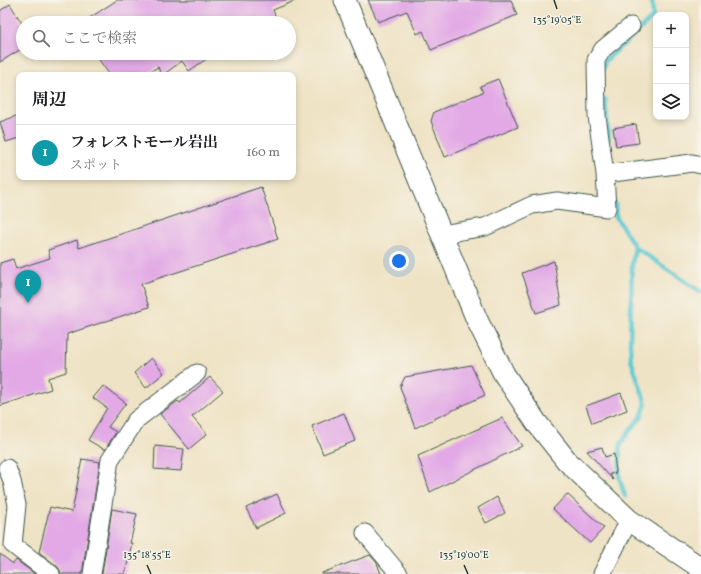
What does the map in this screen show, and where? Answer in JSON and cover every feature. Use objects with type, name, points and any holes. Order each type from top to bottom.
[{"type":"street","points":[[345,0],[477,320],[504,374],[536,422],[567,461],[629,520],[701,568]]},
{"type":"street","points":[[442,234],[485,227],[532,205],[557,201],[607,208],[605,174],[597,116],[596,60],[604,49],[632,26]]},
{"type":"street","points":[[605,174],[692,163],[701,165]]},
{"type":"street","points":[[92,574],[110,460],[136,420],[197,373]]},
{"type":"street","points":[[7,468],[17,505],[13,545],[51,574]]},
{"type":"street","points":[[602,574],[629,520]]},
{"type":"street","points":[[365,533],[398,574]]},
{"type":"building","points":[[117,0],[297,0],[273,10],[275,16],[93,16]]},
{"type":"building","points":[[368,0],[511,0],[517,15],[431,50],[423,31],[417,34],[407,11],[378,22]]},
{"type":"building","points":[[10,4],[17,16],[16,16],[16,52],[0,62],[0,11]]},
{"type":"building","points":[[99,60],[205,60],[189,71],[182,61],[167,72],[160,72],[158,67],[149,72],[108,72]]},
{"type":"building","points":[[498,79],[518,127],[445,157],[431,121],[434,112],[483,92],[480,86]]},
{"type":"building","points":[[16,116],[16,139],[6,142],[0,122]]},
{"type":"building","points":[[636,124],[639,143],[616,146],[613,128]]},
{"type":"building","points":[[261,187],[278,239],[141,284],[149,307],[67,334],[66,372],[48,378],[51,389],[0,406],[0,263],[13,259],[16,269],[50,258],[48,250],[77,240],[79,248]]},
{"type":"building","points":[[554,261],[561,305],[536,313],[522,273]]},
{"type":"building","points":[[151,358],[164,373],[146,388],[134,373]]},
{"type":"building","points":[[471,365],[485,395],[415,428],[400,387],[405,377]]},
{"type":"building","points":[[210,377],[223,391],[192,417],[207,434],[189,449],[160,414],[178,401],[180,403]]},
{"type":"building","points":[[103,386],[126,403],[108,427],[116,432],[105,450],[88,440],[107,408],[93,398]]},
{"type":"building","points":[[621,393],[627,410],[592,423],[586,406]]},
{"type":"building","points":[[344,413],[355,441],[323,454],[312,426]]},
{"type":"building","points":[[502,418],[522,446],[430,492],[418,456]]},
{"type":"building","points":[[155,446],[184,449],[181,471],[154,469]]},
{"type":"building","points":[[602,447],[605,457],[614,454],[616,473],[610,474],[613,480],[587,451]]},
{"type":"building","points":[[82,459],[100,462],[82,574],[61,574],[57,566],[39,552],[50,507],[72,512]]},
{"type":"building","points":[[277,494],[286,513],[256,528],[246,508]]},
{"type":"building","points":[[567,494],[604,528],[590,543],[553,509]]},
{"type":"building","points":[[497,497],[505,513],[486,523],[478,508]]},
{"type":"building","points":[[112,509],[137,514],[125,574],[102,574]]},
{"type":"building","points":[[0,554],[13,564],[16,560],[35,574],[0,574]]},
{"type":"building","points":[[370,555],[377,563],[381,574],[322,574],[322,573]]},
{"type":"waterway","points":[[603,69],[605,61],[653,17],[652,0]]},
{"type":"waterway","points":[[605,99],[609,139]]},
{"type":"waterway","points":[[615,204],[616,217],[635,247],[701,292]]},
{"type":"waterway","points":[[625,496],[619,476],[620,446],[641,417],[646,404],[631,360],[632,264],[635,247]]},
{"type":"place","name":"フォレストモール岩出","points":[[28,303]]}]
